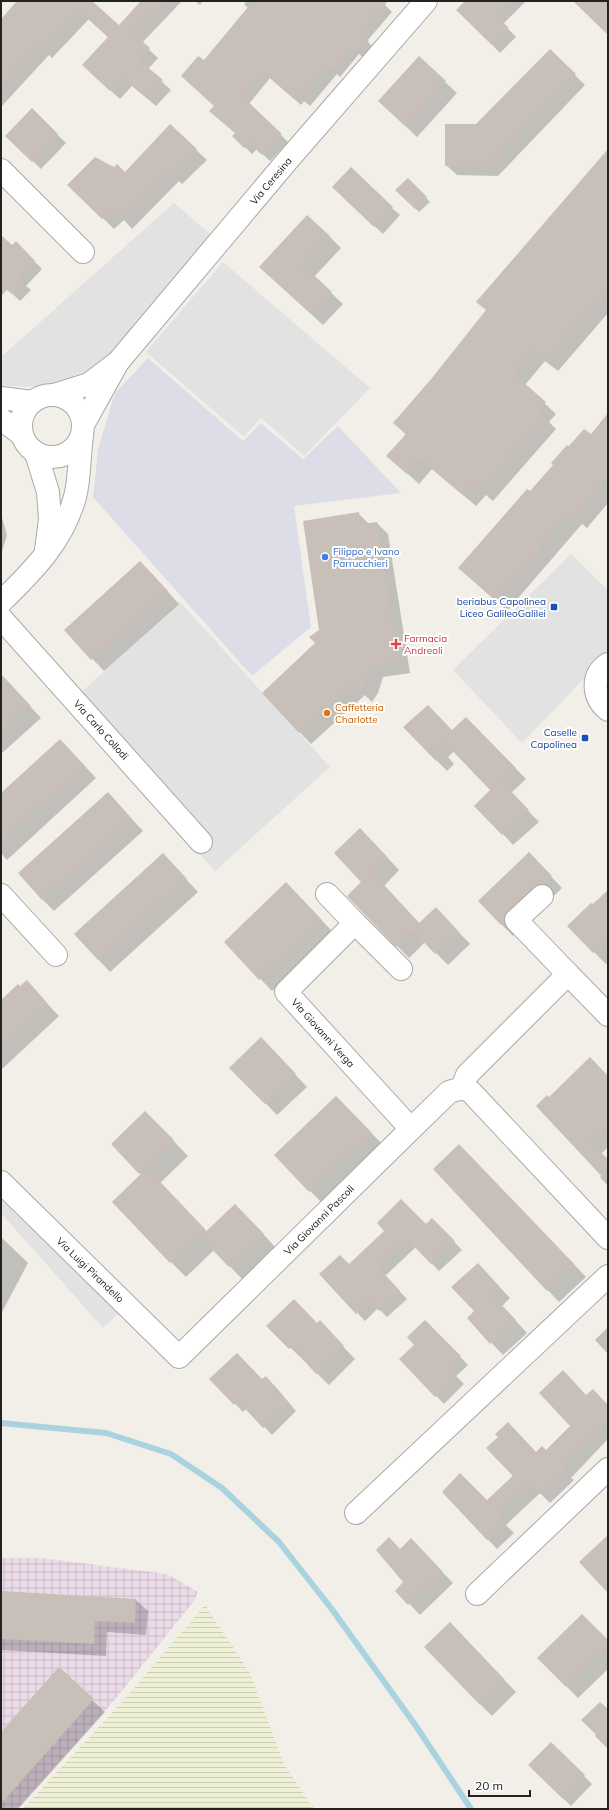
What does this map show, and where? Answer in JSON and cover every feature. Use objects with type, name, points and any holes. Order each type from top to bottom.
[{"type":"street","name":"Via Ceresina","points":[[32,402],[43,396],[54,395],[89,384],[118,362],[420,3]]},
{"type":"street","points":[[1,170],[83,252]]},
{"type":"street","name":"Via Ceresina","points":[[36,453],[46,457],[54,457],[65,454],[76,445],[118,362]]},
{"type":"street","name":"Via Ceresina","points":[[1,602],[45,557],[64,526],[75,496],[82,431],[80,413],[74,404],[64,398],[54,395]]},
{"type":"street","points":[[1,398],[32,402]]},
{"type":"street","points":[[21,434],[21,421],[25,410],[32,402]]},
{"type":"street","points":[[1,419],[21,434],[29,448],[36,453],[48,492],[50,519],[45,557]]},
{"type":"street","name":"Via Carlo Collodi","points":[[1,618],[201,842]]},
{"type":"street","points":[[608,664],[599,672],[595,690],[598,699],[608,710]]},
{"type":"street","points":[[328,894],[401,969]]},
{"type":"street","points":[[1,895],[56,955]]},
{"type":"street","points":[[542,896],[516,920],[608,1015]]},
{"type":"street","name":"Via Giovanni Verga","points":[[355,923],[286,992],[411,1129]]},
{"type":"street","points":[[568,974],[467,1075],[462,1088],[475,1096],[608,1238]]},
{"type":"street","name":"Via Giovanni Pascoli","points":[[179,1357],[449,1092],[462,1088]]},
{"type":"street","name":"Via Luigi Pirandello","points":[[1,1182],[179,1357]]},
{"type":"street","points":[[356,1513],[608,1276]]},
{"type":"street","points":[[477,1594],[608,1469]]},
{"type":"shaded area","points":[[174,203],[210,234],[111,356],[92,369],[56,382],[37,387],[1,386],[1,357]]},
{"type":"shaded area","points":[[223,262],[370,388],[304,456],[261,418],[244,437],[146,352]]},
{"type":"shaded area","points":[[148,358],[243,441],[261,423],[303,459],[338,426],[401,493],[294,506],[311,627],[252,676],[93,497],[98,449],[115,393]]},
{"type":"shaded area","points":[[571,554],[608,590],[608,654],[522,743],[453,670]]},
{"type":"shaded area","points":[[180,602],[330,767],[215,871],[65,707]]},
{"type":"shaded area","points":[[1,1190],[127,1306],[103,1328],[1,1213]]},
{"type":"shaded area","points":[[1,1558],[41,1558],[167,1574],[198,1592],[194,1601],[117,1697],[17,1809],[1,1809]]},
{"type":"green space","points":[[205,1605],[250,1673],[284,1764],[314,1809],[23,1809],[121,1703]]},
{"type":"building","points":[[17,1],[92,1],[119,25],[141,1],[165,1],[134,34],[150,48],[139,60],[163,80],[147,97],[123,78],[110,91],[82,65],[108,37],[78,10],[41,49],[39,46],[1,86],[1,19]]},
{"type":"building","points":[[253,1],[388,1],[360,34],[369,41],[358,54],[351,48],[332,70],[329,68],[302,99],[297,95],[294,99],[263,72],[242,96],[282,134],[262,155],[249,143],[244,148],[232,136],[235,133],[209,111],[214,106],[181,76],[198,56],[204,60]]},
{"type":"building","points":[[465,1],[510,1],[496,15],[509,28],[492,45],[456,10]]},
{"type":"building","points":[[573,1],[608,1],[608,35]]},
{"type":"building","points":[[550,49],[576,74],[488,167],[445,166],[445,124],[476,124]]},
{"type":"building","points":[[419,56],[446,81],[405,126],[378,101]]},
{"type":"building","points":[[32,108],[58,134],[32,162],[5,136]]},
{"type":"building","points":[[170,124],[197,149],[170,174],[168,171],[121,219],[112,210],[102,219],[67,185],[95,157],[114,167],[117,164],[125,172]]},
{"type":"building","points":[[608,149],[608,290],[546,361],[534,351],[514,374],[546,402],[538,411],[545,417],[481,490],[474,484],[464,496],[420,459],[407,474],[386,456],[406,434],[393,423],[432,378],[486,310],[476,302]]},
{"type":"building","points":[[351,167],[393,207],[374,227],[332,187]]},
{"type":"building","points":[[408,178],[427,197],[415,209],[395,190]]},
{"type":"building","points":[[307,215],[330,236],[303,265],[332,292],[311,314],[259,267]]},
{"type":"building","points":[[1,235],[12,245],[16,241],[35,261],[19,277],[24,282],[12,294],[7,290],[1,296]]},
{"type":"building","points":[[608,413],[608,478],[575,517],[570,513],[495,600],[458,568],[527,489],[530,491],[553,465],[551,463],[567,445],[569,446],[584,429],[591,434]]},
{"type":"building","points":[[359,512],[361,524],[377,522],[399,662],[372,666],[369,676],[360,692],[353,684],[299,733],[262,693],[315,643],[309,637],[319,630],[303,521]]},
{"type":"building","points":[[140,561],[168,591],[91,660],[64,630]]},
{"type":"building","points":[[1,674],[30,705],[1,732]]},
{"type":"building","points":[[428,705],[452,730],[466,717],[516,768],[502,782],[529,810],[502,835],[474,806],[490,790],[443,741],[438,746],[444,753],[436,761],[403,727]]},
{"type":"building","points":[[60,739],[85,766],[1,843],[1,793]]},
{"type":"building","points":[[108,792],[132,819],[42,900],[18,873]]},
{"type":"building","points":[[360,828],[388,858],[373,873],[419,923],[436,907],[459,932],[435,954],[413,931],[396,947],[347,896],[361,882],[334,853]]},
{"type":"building","points":[[529,852],[552,876],[543,884],[534,887],[508,911],[504,916],[504,922],[501,925],[478,901]]},
{"type":"building","points":[[163,853],[187,879],[98,960],[74,934]]},
{"type":"building","points":[[286,882],[322,920],[259,980],[224,942]]},
{"type":"building","points":[[608,890],[608,939],[593,953],[567,926],[591,903],[593,904]]},
{"type":"building","points":[[27,980],[48,1004],[1,1048],[1,1000],[18,984],[20,986]]},
{"type":"building","points":[[261,1037],[296,1074],[265,1104],[229,1068]]},
{"type":"building","points":[[590,1057],[608,1076],[608,1125],[590,1142],[608,1159],[608,1183],[536,1106],[547,1095],[549,1097]]},
{"type":"building","points":[[336,1096],[372,1133],[309,1192],[274,1155]]},
{"type":"building","points":[[145,1111],[174,1140],[139,1174],[111,1144]]},
{"type":"building","points":[[459,1144],[575,1265],[547,1291],[433,1169]]},
{"type":"building","points":[[147,1168],[205,1229],[170,1263],[112,1202]]},
{"type":"building","points":[[401,1199],[426,1224],[432,1218],[455,1241],[431,1264],[408,1240],[379,1268],[400,1291],[379,1311],[370,1301],[356,1314],[319,1274],[340,1255],[349,1264],[384,1231],[377,1223]]},
{"type":"building","points":[[235,1204],[264,1234],[229,1267],[200,1237]]},
{"type":"building","points":[[478,1263],[499,1286],[491,1294],[516,1320],[490,1344],[467,1318],[474,1311],[451,1287]]},
{"type":"building","points":[[294,1299],[317,1323],[320,1320],[344,1346],[316,1374],[292,1347],[289,1349],[266,1326]]},
{"type":"building","points":[[425,1320],[461,1356],[449,1367],[457,1376],[435,1397],[399,1359],[414,1345],[407,1337]]},
{"type":"building","points":[[237,1353],[262,1379],[266,1376],[289,1403],[263,1428],[238,1401],[234,1405],[209,1379]]},
{"type":"building","points":[[563,1370],[586,1395],[593,1389],[608,1405],[608,1421],[563,1468],[566,1470],[540,1494],[531,1484],[497,1515],[505,1523],[487,1540],[442,1492],[460,1473],[487,1500],[513,1476],[486,1448],[498,1437],[495,1434],[508,1422],[536,1452],[542,1446],[546,1450],[570,1426],[539,1393]]},
{"type":"building","points":[[608,1535],[608,1593],[579,1562]]},
{"type":"building","points":[[389,1537],[400,1549],[411,1538],[443,1572],[408,1605],[395,1591],[403,1582],[376,1550]]},
{"type":"building","points":[[1,1591],[136,1599],[135,1623],[95,1621],[94,1644],[1,1639]]},
{"type":"building","points":[[582,1614],[608,1640],[608,1646],[566,1687],[537,1658]]},
{"type":"building","points":[[450,1622],[505,1680],[480,1705],[424,1647]]},
{"type":"building","points":[[59,1667],[94,1699],[1,1804],[1,1732]]},
{"type":"building","points":[[600,1702],[608,1709],[608,1746],[581,1720]]},
{"type":"building","points":[[551,1742],[585,1775],[563,1799],[528,1765]]},
{"type":"waterway","points":[[1,1423],[106,1433],[171,1454],[222,1488],[279,1542],[331,1608],[416,1726],[471,1809]]},
{"type":"place","name":"Filippo e Ivano Parrucchieri","points":[[325,557]]},
{"type":"place","name":"beriabus Capolinea Liceo GalileoGalilei","points":[[554,607]]},
{"type":"place","name":"Farmacia Andreoli","points":[[396,644]]},
{"type":"place","name":"Caffetteria Charlotte","points":[[327,713]]},
{"type":"place","name":"Caselle Capolinea","points":[[585,738]]}]
